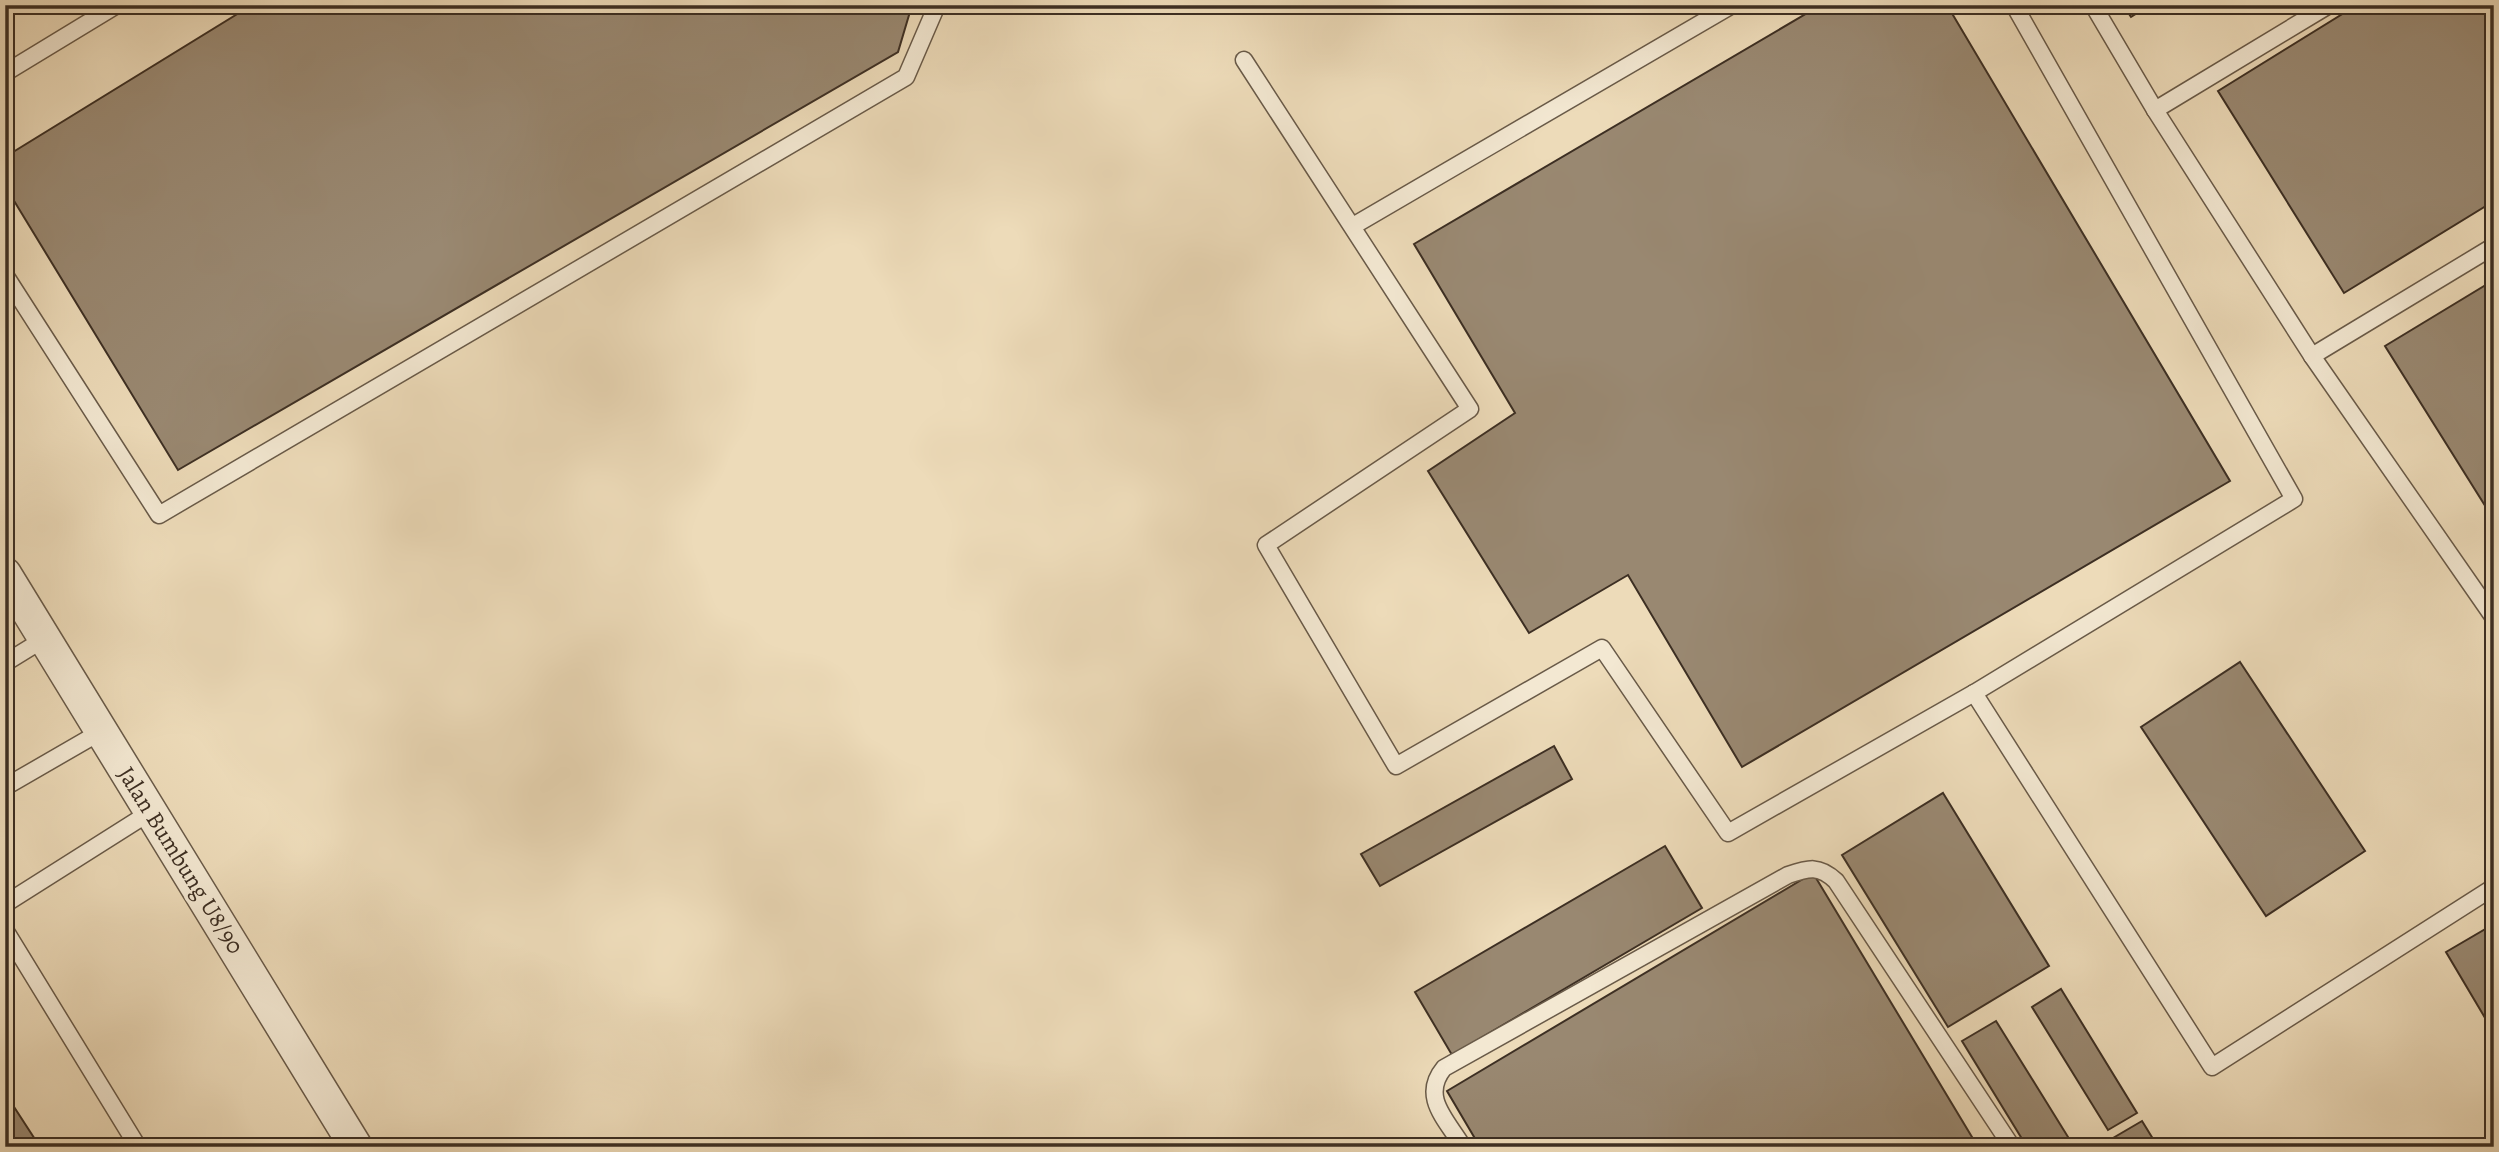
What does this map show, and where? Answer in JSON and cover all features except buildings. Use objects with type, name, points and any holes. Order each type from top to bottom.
[{"type":"street","name":"Jalan Bumbung U8/90","points":[[5,574],[356,1147]]},
{"type":"lane","points":[[5,73],[117,5]]},
{"type":"lane","points":[[5,275],[159,515],[906,77],[937,5]]},
{"type":"lane","points":[[1353,226],[1732,5]]},
{"type":"lane","points":[[1244,60],[1470,409],[1266,545],[1396,766],[1602,648],[1728,833],[1974,693],[2294,499],[2014,5]]},
{"type":"lane","points":[[2093,5],[2155,110],[2312,356],[2494,618]]},
{"type":"lane","points":[[2155,110],[2329,5]]},
{"type":"lane","points":[[2312,356],[2494,246]]},
{"type":"lane","points":[[5,663],[44,639]]},
{"type":"lane","points":[[1974,693],[2212,1067],[2494,887]]},
{"type":"lane","points":[[5,787],[102,731]]},
{"type":"lane","points":[[5,904],[152,811]]},
{"type":"lane","points":[[1463,1147],[1434,1100],[1434,1080],[1444,1068],[1788,875],[1811,867],[1825,870],[1836,881],[2012,1147]]},
{"type":"lane","points":[[5,930],[138,1147]]}]
